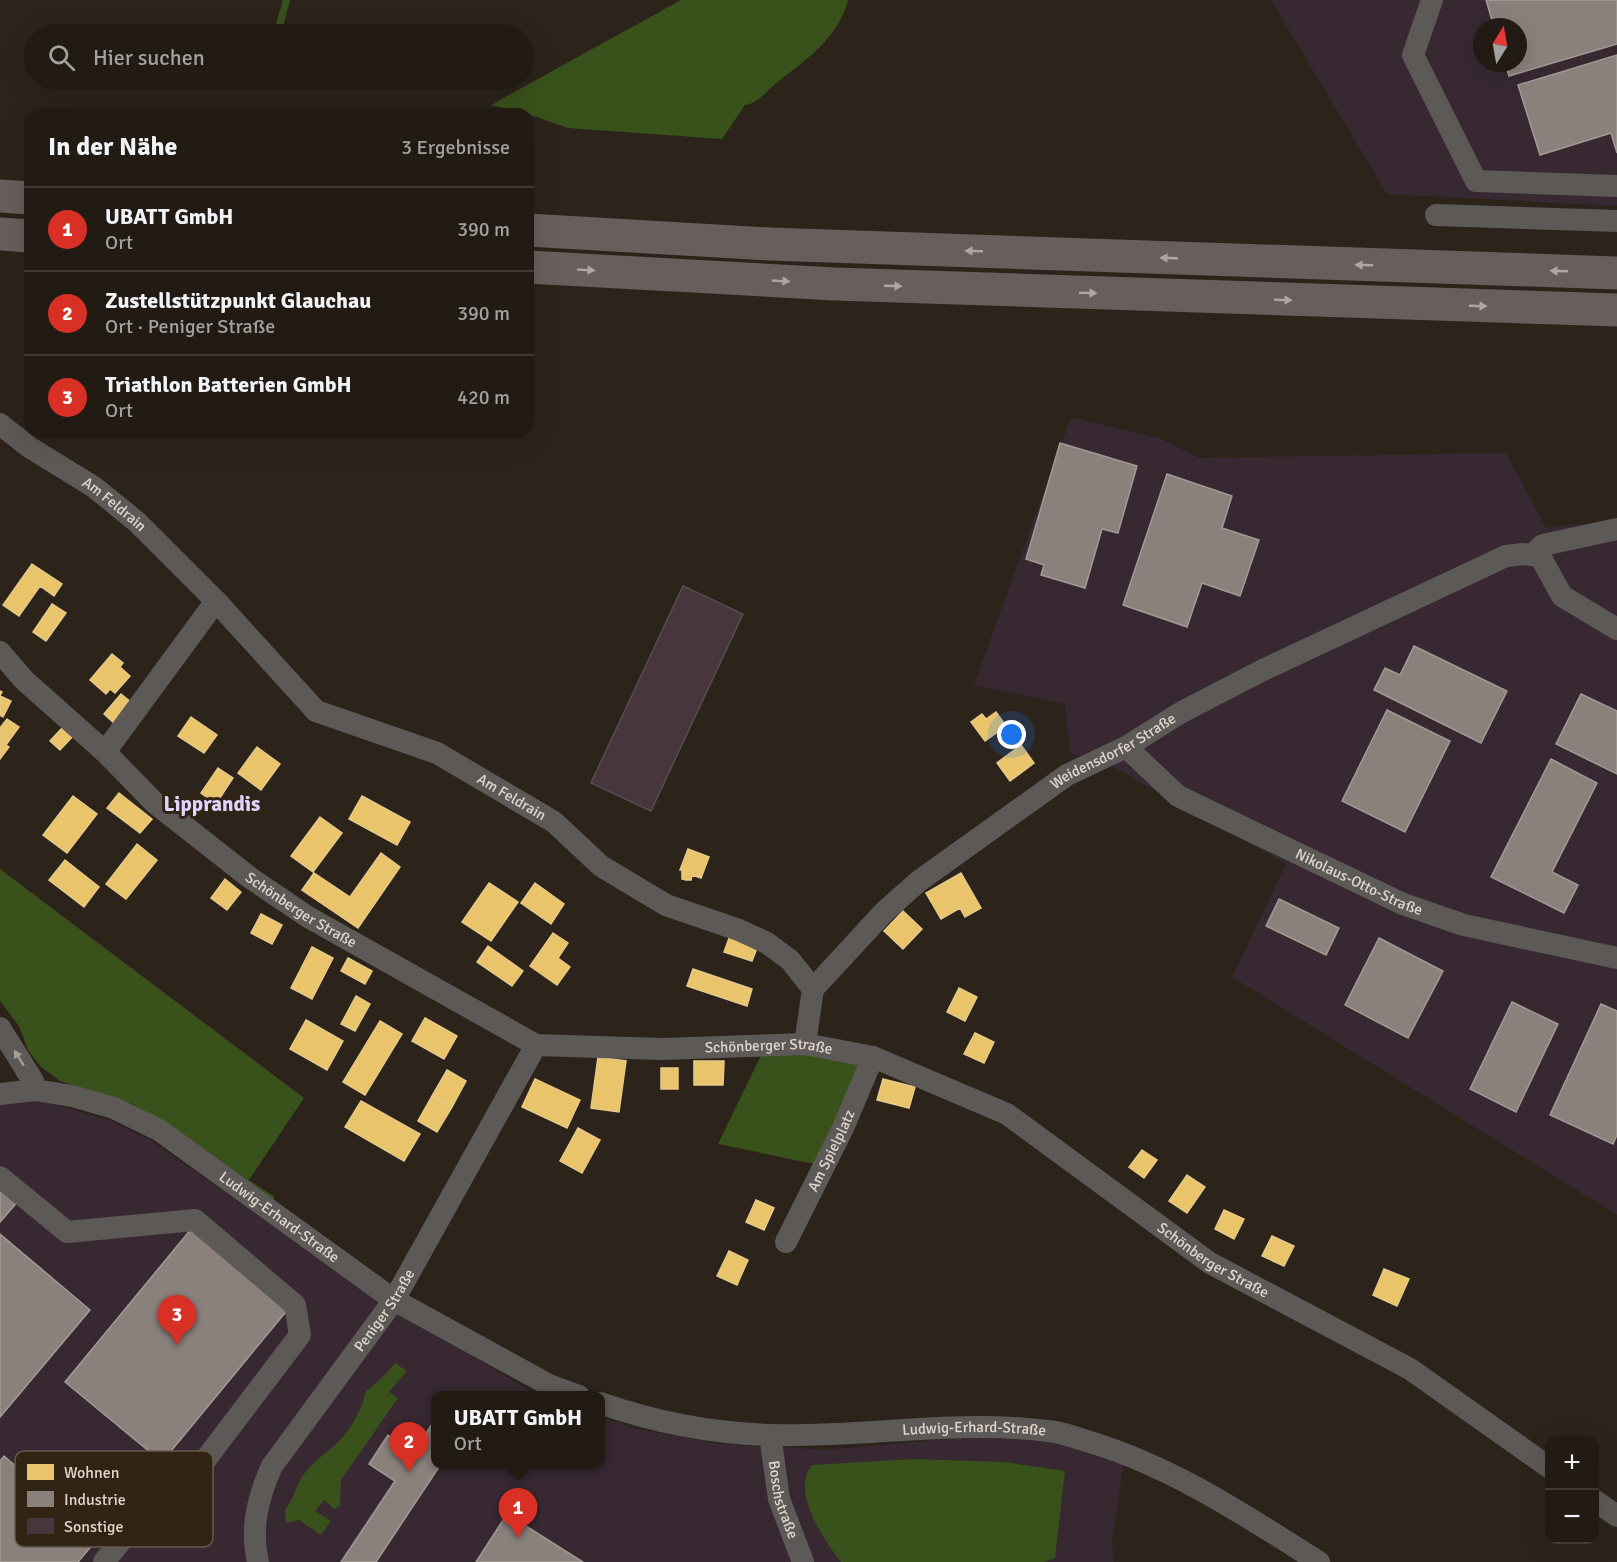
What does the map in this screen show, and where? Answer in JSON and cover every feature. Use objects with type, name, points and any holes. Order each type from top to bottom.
[{"type":"highway","points":[[0,196],[24,198]]},
{"type":"highway","points":[[534,230],[770,244],[1617,273]]},
{"type":"highway","points":[[0,234],[24,236]]},
{"type":"highway","points":[[534,267],[835,284],[1617,310]]},
{"type":"street","points":[[1432,0],[1413,55],[1476,181],[1617,186]]},
{"type":"street","points":[[1436,215],[1617,220]]},
{"type":"street","name":"Am Feldrain","points":[[0,424],[29,447],[94,487],[137,522],[216,601],[316,711],[437,753],[554,822],[601,866],[666,905],[739,930],[767,943],[790,960],[813,989]]},
{"type":"street","points":[[1532,555],[1543,545],[1617,529]]},
{"type":"street","points":[[1532,555],[1540,556],[1550,570],[1562,596],[1617,629]]},
{"type":"street","name":"Weidensdorfer Straße","points":[[813,989],[885,911],[919,881],[1067,775],[1126,747],[1180,713],[1261,671],[1506,556],[1532,555]]},
{"type":"street","points":[[105,752],[216,601]]},
{"type":"street","name":"Schönberger Straße","points":[[0,652],[24,680],[105,752],[155,803],[249,877],[308,917],[536,1045],[662,1049],[805,1044],[873,1058],[1007,1114],[1210,1263],[1410,1369],[1545,1464]]},
{"type":"street","name":"Nikolaus-Otto-Straße","points":[[1126,747],[1178,796],[1403,904],[1464,925],[1617,958]]},
{"type":"street","points":[[805,1044],[813,989]]},
{"type":"street","points":[[0,1028],[33,1080],[35,1090],[0,1095]]},
{"type":"street","name":"Peniger Straße","points":[[252,1561],[255,1513],[259,1494],[272,1466],[394,1300],[536,1045]]},
{"type":"street","name":"Am Spielplatz","points":[[786,1242],[843,1128],[873,1058]]},
{"type":"street","name":"Ludwig-Erhard-Straße","points":[[35,1090],[114,1108],[159,1130],[394,1300],[549,1385],[567,1391]]},
{"type":"street","points":[[0,1177],[67,1232],[195,1220],[295,1305],[300,1335],[212,1451]]},
{"type":"street","name":"Ludwig-Erhard-Straße","points":[[605,1405],[636,1416],[706,1429],[770,1435],[965,1426],[1057,1432],[1128,1454],[1227,1504],[1319,1562]]},
{"type":"street","name":"Boschstraße","points":[[770,1435],[779,1499],[803,1562]]},
{"type":"street","points":[[1599,1503],[1617,1516]]},
{"type":"street","points":[[104,1562],[116,1547]]},
{"type":"shaded area","points":[[1271,0],[1617,0],[1617,206],[1387,194]]},
{"type":"shaded area","points":[[1071,417],[1158,438],[1200,458],[1506,453],[1546,528],[1617,520],[1617,1215],[1232,977],[1286,864],[1113,767],[1070,753],[1065,704],[974,685]]},
{"type":"shaded area","points":[[0,1088],[111,1121],[150,1140],[374,1296],[530,1391],[431,1391],[431,1469],[605,1469],[605,1418],[633,1428],[721,1444],[825,1450],[1000,1436],[1045,1440],[1124,1462],[1112,1541],[1114,1562],[0,1562]]},
{"type":"green space","points":[[283,0],[290,0],[284,24],[276,24]]},
{"type":"green space","points":[[681,0],[848,0],[837,25],[821,46],[759,99],[745,105],[722,139],[568,128],[534,116],[534,108],[503,108],[491,105],[518,90],[534,90],[534,81]]},
{"type":"green space","points":[[0,869],[304,1098],[249,1180],[275,1197],[271,1202],[133,1104],[60,1081],[40,1066],[28,1050],[19,1026],[0,1001]]},
{"type":"green space","points":[[766,1045],[873,1057],[824,1166],[718,1144]]},
{"type":"green space","points":[[395,1363],[407,1371],[389,1392],[398,1398],[341,1480],[340,1506],[334,1509],[324,1500],[315,1511],[331,1521],[321,1535],[299,1520],[286,1523],[285,1510],[302,1477],[314,1462],[342,1438],[357,1416],[366,1391]]},
{"type":"green space","points":[[913,1459],[1005,1462],[1065,1471],[1055,1558],[1044,1562],[841,1562],[826,1541],[807,1501],[806,1476],[812,1465]]},
{"type":"building: Wohnen","points":[[32,564],[62,584],[54,596],[40,586],[19,616],[3,605]]},
{"type":"building: Wohnen","points":[[52,604],[66,613],[46,641],[33,632]]},
{"type":"building: Wohnen","points":[[112,654],[123,663],[120,667],[130,676],[115,693],[110,689],[106,694],[90,680]]},
{"type":"building: Wohnen","points":[[121,694],[132,703],[115,724],[104,714]]},
{"type":"building: Wohnen","points":[[0,696],[11,701],[3,717],[0,715]]},
{"type":"building: Wohnen","points":[[996,712],[1006,726],[985,741],[971,722],[982,714],[986,719]]},
{"type":"building: Wohnen","points":[[191,717],[217,735],[204,753],[178,736]]},
{"type":"building: Wohnen","points":[[7,719],[19,727],[6,745],[9,747],[0,759],[0,728]]},
{"type":"building: Wohnen","points":[[63,727],[73,736],[60,750],[50,741]]},
{"type":"building: Wohnen","points":[[1021,745],[1034,763],[1010,781],[997,763]]},
{"type":"building: Wohnen","points":[[257,747],[280,764],[261,790],[238,773]]},
{"type":"building: Wohnen","points":[[218,768],[233,778],[216,804],[201,793]]},
{"type":"building: Wohnen","points":[[119,793],[152,819],[140,833],[107,808]]},
{"type":"building: Wohnen","points":[[73,796],[97,814],[67,853],[43,835]]},
{"type":"building: Wohnen","points":[[362,796],[410,822],[397,845],[349,819]]},
{"type":"building: Wohnen","points":[[320,817],[342,833],[313,872],[291,856]]},
{"type":"building: Wohnen","points":[[137,844],[157,860],[126,899],[106,884]]},
{"type":"building: Wohnen","points":[[688,849],[709,857],[701,878],[692,875],[691,880],[682,879],[682,870],[680,870]]},
{"type":"building: Wohnen","points":[[381,853],[400,867],[358,928],[302,890],[314,873],[350,897]]},
{"type":"building: Wohnen","points":[[65,860],[99,887],[84,907],[49,880]]},
{"type":"building: Wohnen","points":[[961,873],[981,908],[965,917],[960,908],[941,919],[926,893]]},
{"type":"building: Wohnen","points":[[225,879],[241,892],[227,910],[211,898]]},
{"type":"building: Wohnen","points":[[489,883],[518,902],[491,941],[462,922]]},
{"type":"building: Wohnen","points":[[535,883],[564,904],[551,924],[521,903]]},
{"type":"building: Wohnen","points":[[903,911],[922,929],[903,949],[884,931]]},
{"type":"building: Wohnen","points":[[261,914],[282,925],[272,944],[251,933]]},
{"type":"building: Wohnen","points":[[553,933],[568,943],[558,958],[570,967],[557,985],[530,966]]},
{"type":"building: Wohnen","points":[[731,933],[759,943],[752,961],[724,952]]},
{"type":"building: Wohnen","points":[[488,946],[523,971],[512,986],[477,962]]},
{"type":"building: Wohnen","points":[[312,947],[333,958],[312,999],[291,988]]},
{"type":"building: Wohnen","points":[[348,958],[372,971],[365,984],[341,971]]},
{"type":"building: Wohnen","points":[[693,969],[752,989],[747,1006],[687,986]]},
{"type":"building: Wohnen","points":[[959,988],[977,997],[965,1021],[947,1012]]},
{"type":"building: Wohnen","points":[[356,996],[370,1004],[355,1031],[341,1024]]},
{"type":"building: Wohnen","points":[[425,1018],[457,1036],[444,1059],[412,1041]]},
{"type":"building: Wohnen","points":[[306,1020],[343,1041],[327,1070],[290,1049]]},
{"type":"building: Wohnen","points":[[380,1021],[402,1034],[365,1095],[343,1082]]},
{"type":"building: Wohnen","points":[[975,1033],[994,1042],[984,1063],[964,1054]]},
{"type":"building: Wohnen","points":[[598,1057],[626,1061],[619,1112],[591,1108]]},
{"type":"building: Wohnen","points":[[694,1061],[724,1061],[723,1085],[694,1085]]},
{"type":"building: Wohnen","points":[[661,1068],[678,1068],[678,1089],[661,1089]]},
{"type":"building: Wohnen","points":[[447,1070],[466,1081],[452,1107],[432,1096]]},
{"type":"building: Wohnen","points":[[535,1079],[580,1100],[567,1128],[522,1107]]},
{"type":"building: Wohnen","points":[[883,1079],[915,1087],[909,1108],[877,1100]]},
{"type":"building: Wohnen","points":[[432,1096],[452,1107],[437,1132],[418,1121]]},
{"type":"building: Wohnen","points":[[361,1101],[420,1134],[404,1161],[345,1127]]},
{"type":"building: Wohnen","points":[[578,1128],[600,1140],[582,1173],[560,1161]]},
{"type":"building: Wohnen","points":[[1142,1150],[1157,1160],[1144,1178],[1129,1167]]},
{"type":"building: Wohnen","points":[[1187,1175],[1205,1187],[1187,1213],[1169,1201]]},
{"type":"building: Wohnen","points":[[756,1200],[774,1208],[764,1230],[746,1222]]},
{"type":"building: Wohnen","points":[[1224,1210],[1244,1219],[1234,1239],[1215,1229]]},
{"type":"building: Wohnen","points":[[1272,1236],[1294,1246],[1284,1266],[1262,1256]]},
{"type":"building: Wohnen","points":[[729,1251],[748,1260],[737,1285],[717,1276]]},
{"type":"building: Wohnen","points":[[1384,1269],[1409,1279],[1397,1306],[1373,1295]]},
{"type":"building: Industrie","points":[[1486,0],[1617,0],[1617,44],[1527,71],[1527,18],[1491,18]]},
{"type":"building: Industrie","points":[[1617,55],[1617,153],[1611,133],[1540,155],[1518,85]]},
{"type":"building: Industrie","points":[[1508,72],[1522,72],[1509,76]]},
{"type":"building: Industrie","points":[[1060,443],[1137,466],[1118,533],[1102,529],[1085,588],[1041,575],[1044,565],[1026,559]]},
{"type":"building: Industrie","points":[[1167,474],[1232,496],[1222,528],[1259,540],[1240,596],[1202,583],[1187,627],[1123,605]]},
{"type":"building: Industrie","points":[[1414,646],[1507,691],[1481,743],[1374,690],[1385,668],[1400,675]]},
{"type":"building: Industrie","points":[[1581,694],[1617,711],[1617,774],[1556,744]]},
{"type":"building: Industrie","points":[[1387,710],[1450,741],[1405,832],[1342,801]]},
{"type":"building: Industrie","points":[[1551,759],[1597,783],[1552,872],[1578,885],[1564,913],[1491,877]]},
{"type":"building: Industrie","points":[[1279,899],[1339,928],[1326,955],[1266,926]]},
{"type":"building: Industrie","points":[[1379,938],[1443,971],[1408,1038],[1345,1005]]},
{"type":"building: Industrie","points":[[1512,1002],[1558,1024],[1516,1112],[1470,1089]]},
{"type":"building: Industrie","points":[[1601,1004],[1617,1011],[1617,1135],[1613,1144],[1550,1115]]},
{"type":"building: Industrie","points":[[0,1184],[19,1200],[0,1222]]},
{"type":"building: Industrie","points":[[192,1228],[289,1308],[171,1451],[149,1451],[65,1382]]},
{"type":"building: Industrie","points":[[0,1234],[90,1310],[0,1417]]},
{"type":"building: Industrie","points":[[431,1426],[431,1469],[438,1469],[376,1562],[341,1562],[395,1481],[369,1464],[388,1435],[414,1452]]},
{"type":"building: Industrie","points":[[4,1456],[15,1465],[15,1547],[91,1547],[78,1562],[0,1562],[0,1461]]},
{"type":"building: Industrie","points":[[507,1514],[583,1562],[476,1562]]},
{"type":"building: Sonstige","points":[[683,586],[743,614],[651,811],[591,783]]},
{"type":"place","name":"Triathlon Batterien GmbH","points":[[177,1345]]},
{"type":"place","name":"Zustellstützpunkt Glauchau","points":[[409,1472]]},
{"type":"place","name":"UBATT GmbH","points":[[518,1538]]},
{"type":"district","name":"Lipprandis","points":[[212,804]]}]
